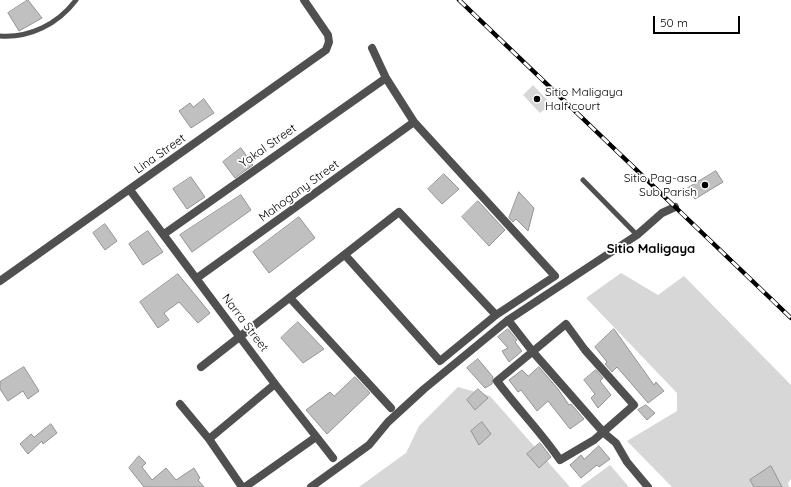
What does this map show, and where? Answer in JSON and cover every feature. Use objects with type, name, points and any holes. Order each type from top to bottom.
[{"type":"street","name":"Lina Street","points":[[0,281],[326,50],[329,42],[328,35],[304,0]]},
{"type":"street","points":[[344,255],[440,362],[496,315],[555,276],[414,122],[386,78],[372,48]]},
{"type":"street","name":"Yakal Street","points":[[164,234],[386,78]]},
{"type":"street","name":"Mahogany Street","points":[[197,278],[414,122]]},
{"type":"street","name":"Narra Street","points":[[130,190],[333,458]]},
{"type":"street","points":[[311,487],[369,445],[398,412],[452,364],[508,320],[637,235],[662,213],[675,207]]},
{"type":"street","points":[[201,367],[399,212],[496,315]]},
{"type":"street","points":[[290,298],[391,408]]},
{"type":"street","points":[[508,320],[533,352],[604,433],[616,443],[627,462],[648,487]]},
{"type":"street","points":[[566,324],[585,350],[634,405],[604,433],[583,448],[560,460],[545,437],[523,416],[497,381],[533,352],[566,324]]},
{"type":"street","points":[[209,439],[276,384]]},
{"type":"street","points":[[180,404],[209,439],[244,487],[316,437]]},
{"type":"lane","points":[[0,36],[13,37],[35,32],[54,21],[69,9],[76,0]]},
{"type":"lane","points":[[583,180],[637,235]]},
{"type":"shaded area","name":"Sitio Maligaya Half court","points":[[533,85],[551,104],[540,113],[523,95]]},
{"type":"shaded area","points":[[621,273],[658,295],[684,276],[791,385],[791,479],[788,483],[789,487],[672,487],[627,441],[677,411],[677,393],[586,298]]},
{"type":"shaded area","points":[[458,387],[490,396],[570,487],[359,487],[406,453],[419,426]]},
{"type":"shaded area","points":[[610,465],[629,487],[580,487]]},
{"type":"building","points":[[28,0],[42,18],[19,31],[8,13]]},
{"type":"building","points":[[204,99],[214,113],[191,128],[179,111],[190,103],[193,107]]},
{"type":"building","points":[[241,148],[253,165],[235,178],[223,162]]},
{"type":"building","name":"Sitio Pag-asa Sub Parish","points":[[716,171],[723,182],[695,199],[688,188]]},
{"type":"building","points":[[444,174],[459,189],[442,204],[428,189]]},
{"type":"building","points":[[191,177],[205,197],[187,209],[173,189]]},
{"type":"building","points":[[519,192],[534,208],[528,231],[516,219],[513,222],[509,218]]},
{"type":"building","points":[[241,195],[251,210],[192,252],[180,235]]},
{"type":"building","points":[[478,201],[505,230],[489,246],[462,217]]},
{"type":"building","points":[[299,217],[315,238],[269,273],[253,252]]},
{"type":"building","points":[[105,224],[117,241],[105,250],[93,233]]},
{"type":"building","points":[[148,231],[163,252],[143,265],[129,244]]},
{"type":"building","points":[[178,274],[210,313],[198,323],[179,302],[164,313],[169,320],[158,328],[140,302]]},
{"type":"building","points":[[298,322],[324,349],[303,363],[281,338]]},
{"type":"building","points":[[508,329],[517,340],[515,342],[522,351],[509,362],[502,351],[508,348],[498,337]]},
{"type":"building","points":[[614,329],[654,385],[656,382],[664,391],[648,403],[617,367],[612,372],[605,364],[607,362],[595,347]]},
{"type":"building","points":[[478,359],[493,377],[492,384],[485,388],[467,368]]},
{"type":"building","points":[[24,367],[39,391],[28,399],[23,391],[8,401],[0,389],[0,382]]},
{"type":"building","points":[[539,367],[558,389],[569,405],[571,404],[584,419],[570,429],[548,401],[537,411],[521,390],[518,392],[509,380],[522,370],[528,376]]},
{"type":"building","points":[[596,370],[603,378],[600,381],[611,395],[598,408],[591,398],[595,394],[584,380]]},
{"type":"building","points":[[355,377],[370,393],[327,434],[306,410],[330,392],[334,396]]},
{"type":"building","points":[[478,389],[488,398],[475,410],[467,400]]},
{"type":"building","points":[[646,405],[655,413],[647,420],[638,410]]},
{"type":"building","points":[[482,422],[491,434],[479,445],[471,431]]},
{"type":"building","points":[[51,424],[57,433],[43,444],[42,441],[28,454],[20,444],[31,434],[34,437]]},
{"type":"building","points":[[540,443],[551,457],[539,468],[527,454]]},
{"type":"building","points":[[599,446],[610,459],[599,467],[597,465],[581,478],[570,465],[581,455],[584,459]]},
{"type":"building","points":[[139,456],[146,463],[142,467],[152,480],[166,468],[176,480],[194,468],[200,478],[198,480],[204,487],[144,487],[129,468]]},
{"type":"building","points":[[771,466],[782,487],[754,487],[750,480]]},
{"type":"railway","points":[[459,0],[791,318]]},
{"type":"place","name":"Sitio Maligaya Half court","points":[[537,99]]},
{"type":"place","name":"Sitio Pag-asa Sub Parish","points":[[705,185]]},
{"type":"district","name":"Sitio Maligaya","points":[[651,249]]}]
